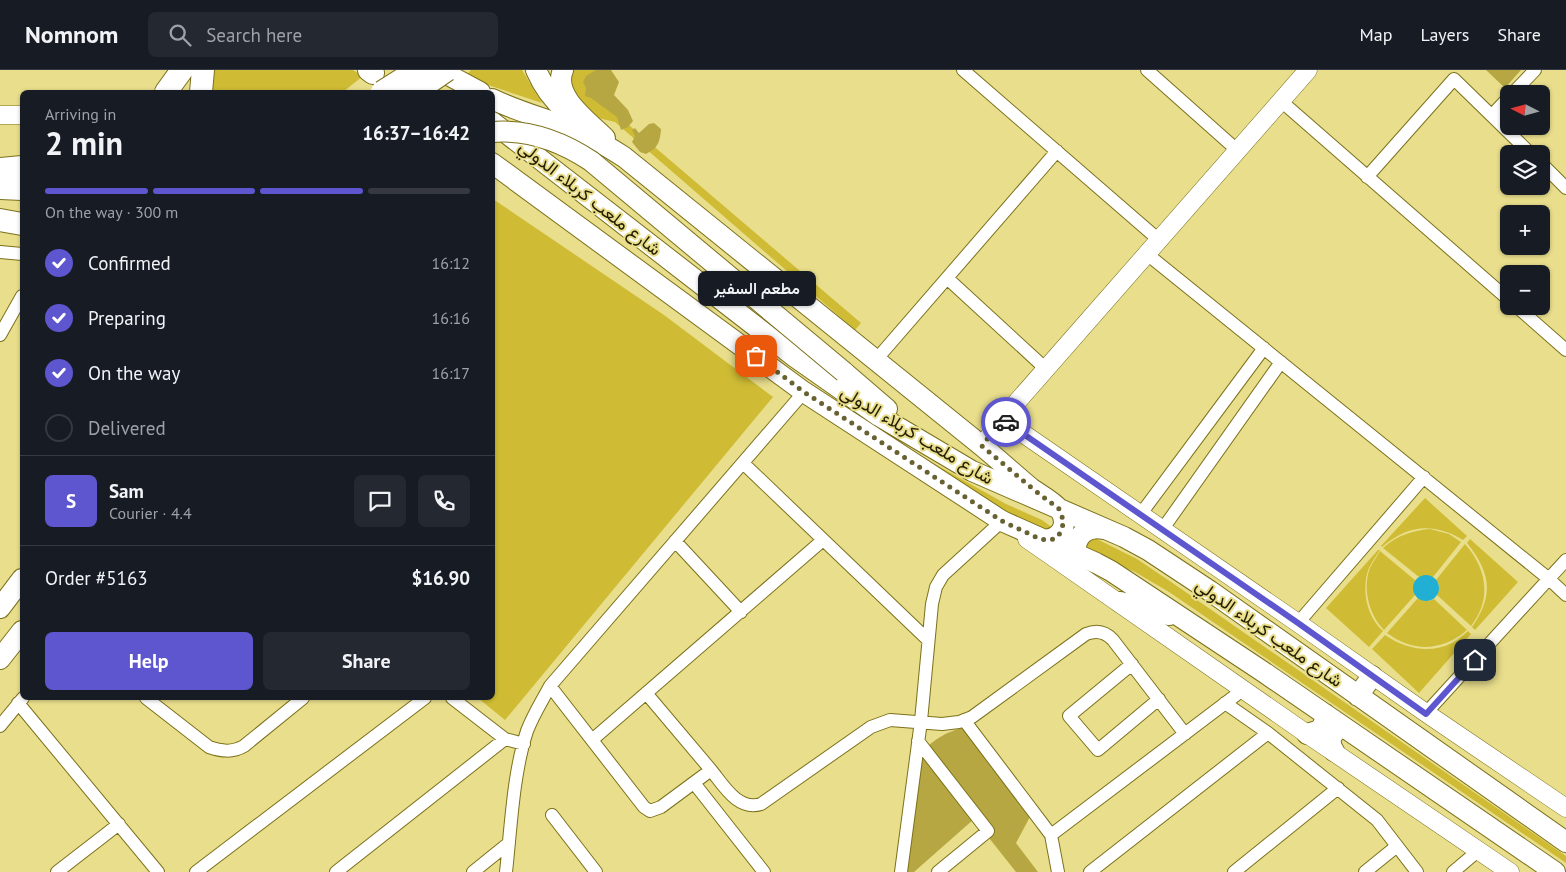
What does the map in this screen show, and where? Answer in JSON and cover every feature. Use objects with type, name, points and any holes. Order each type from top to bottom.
[{"type":"highway","points":[[167,90],[182,70]]},
{"type":"highway","points":[[202,90],[203,70]]},
{"type":"highway","points":[[387,84],[417,70]]},
{"type":"highway","points":[[387,84],[446,70]]},
{"type":"highway","points":[[0,169],[20,167]]},
{"type":"main road","points":[[426,70],[452,90]]},
{"type":"main road","points":[[440,70],[476,90]]},
{"type":"main road","points":[[536,70],[549,93],[602,143],[624,158],[1059,509],[1064,522],[1059,535],[1054,539],[1040,539]]},
{"type":"main road","points":[[563,70],[560,84],[568,100],[624,158]]},
{"type":"main road","points":[[495,100],[570,128],[602,143]]},
{"type":"main road","name":"شارع ملعب كربلاء الدولي","points":[[495,124],[795,357],[879,416],[958,463],[1002,486],[1059,509],[1148,550],[1210,591],[1566,842]]},
{"type":"main road","points":[[495,132],[517,133],[545,138],[570,148],[591,161],[894,414],[958,463]]},
{"type":"main road","points":[[495,166],[514,180]]},
{"type":"main road","points":[[495,172],[514,180]]},
{"type":"main road","name":"شارع ملعب كربلاء الدولي","points":[[514,180],[804,392],[1002,521],[1112,571],[1555,872]]},
{"type":"main road","points":[[1076,554],[1077,541],[1085,531],[1091,528],[1104,529]]},
{"type":"main road","points":[[2,603],[20,581]]},
{"type":"main road","points":[[2,603],[20,589]]},
{"type":"main road","points":[[1120,602],[1183,619]]},
{"type":"main road","points":[[0,659],[20,636]]},
{"type":"main road","points":[[1358,696],[1372,676]]},
{"type":"main road","points":[[1307,734],[1320,730],[1324,723],[1325,714]]},
{"type":"main road","points":[[1334,751],[1331,747],[1331,736],[1343,727]]},
{"type":"street","points":[[963,70],[1159,240]]},
{"type":"street","points":[[982,446],[1002,419],[1308,70]]},
{"type":"street","points":[[1521,85],[1535,70]]},
{"type":"street","points":[[1152,72],[1238,150]]},
{"type":"street","points":[[1367,176],[1454,79],[1522,145]]},
{"type":"street","points":[[1281,101],[1500,292]]},
{"type":"street","points":[[1492,115],[1500,107]]},
{"type":"street","points":[[0,115],[20,115]]},
{"type":"street","points":[[875,361],[1057,150]]},
{"type":"street","points":[[1550,172],[1566,188]]},
{"type":"street","points":[[0,252],[20,254]]},
{"type":"street","points":[[1147,254],[1424,477],[1566,595]]},
{"type":"street","points":[[947,278],[1046,369]]},
{"type":"street","points":[[0,335],[20,300]]},
{"type":"street","points":[[1528,315],[1564,343]]},
{"type":"street","points":[[1140,515],[1264,348]]},
{"type":"street","points":[[1162,530],[1282,362]]},
{"type":"street","points":[[506,872],[521,754],[528,730],[550,686],[804,392]]},
{"type":"street","points":[[1002,419],[1298,623],[1426,714],[1566,808]]},
{"type":"street","points":[[743,462],[928,640]]},
{"type":"street","points":[[1298,623],[1424,477]]},
{"type":"street","points":[[901,872],[921,721],[932,604],[936,587],[942,575],[1002,521],[1307,734],[1510,872]]},
{"type":"street","points":[[592,740],[823,540]]},
{"type":"street","points":[[675,541],[740,612]]},
{"type":"street","points":[[1426,714],[1566,560]]},
{"type":"street","points":[[646,693],[740,803],[750,806],[766,802],[872,727],[890,720],[942,724],[964,720],[986,707],[1090,632],[1100,632],[1110,636],[1185,734]]},
{"type":"street","points":[[1132,664],[1069,716],[1098,750],[1158,700]]},
{"type":"street","points":[[550,686],[644,807],[650,811],[661,808],[711,770]]},
{"type":"street","points":[[1051,835],[1244,689]]},
{"type":"street","points":[[0,726],[21,700],[158,872]]},
{"type":"street","points":[[149,700],[209,747],[217,750],[233,751],[244,746],[301,700]]},
{"type":"street","points":[[196,872],[422,700]]},
{"type":"street","points":[[455,700],[505,739],[524,744]]},
{"type":"street","points":[[1225,704],[1268,732],[1377,820],[1417,872]]},
{"type":"street","points":[[964,720],[1051,835],[1058,872]]},
{"type":"street","points":[[1090,872],[1268,732]]},
{"type":"street","points":[[336,872],[505,739]]},
{"type":"street","points":[[918,741],[988,831],[938,872]]},
{"type":"street","points":[[694,783],[764,872]]},
{"type":"street","points":[[1234,872],[1338,788]]},
{"type":"street","points":[[552,815],[596,872]]},
{"type":"street","points":[[58,872],[119,824]]},
{"type":"street","points":[[473,872],[509,844]]},
{"type":"street","points":[[1365,872],[1397,846]]},
{"type":"street","points":[[1452,872],[1479,850]]},
{"type":"shaded area","points":[[212,70],[353,70],[363,76],[346,90],[212,90]]},
{"type":"shaded area","points":[[471,70],[522,70],[542,103],[464,77]]},
{"type":"shaded area","points":[[568,70],[606,70],[589,91],[861,323],[855,330],[615,122],[594,117],[568,93]]},
{"type":"shaded area","points":[[596,70],[611,70],[619,82],[614,95],[628,110],[633,121],[628,127],[621,130],[617,117],[591,98],[585,96],[586,88],[583,82],[586,76]]},
{"type":"shaded area","points":[[1486,70],[1521,70],[1508,85],[1502,85]]},
{"type":"shaded area","points":[[654,123],[661,129],[658,144],[646,154],[640,152],[632,142],[635,136],[632,130],[635,128],[639,133],[649,124]]},
{"type":"shaded area","points":[[495,200],[664,315],[773,397],[505,720],[480,700],[495,700]]},
{"type":"shaded area","points":[[917,454],[1006,504],[1042,520],[1053,528],[1043,536]]},
{"type":"shaded area","points":[[1425,498],[1467,536],[1463,540],[1442,531],[1422,528],[1402,534],[1382,547],[1381,546]]},
{"type":"shaded area","points":[[1430,529],[1449,534],[1461,542],[1433,577],[1419,577],[1383,548],[1405,534]]},
{"type":"shaded area","points":[[1093,537],[1137,559],[1174,584],[1566,856],[1566,863],[1169,592],[1135,572],[1086,551],[1080,542]]},
{"type":"shaded area","points":[[1470,539],[1518,582],[1475,630],[1472,627],[1484,605],[1487,584],[1481,564],[1467,543]]},
{"type":"shaded area","points":[[1465,544],[1478,564],[1484,584],[1482,605],[1478,616],[1471,626],[1437,595],[1439,584],[1436,580]]},
{"type":"shaded area","points":[[1380,550],[1369,568],[1365,593],[1369,610],[1377,625],[1383,631],[1369,647],[1326,608]]},
{"type":"shaded area","points":[[1380,551],[1416,581],[1414,585],[1415,595],[1384,630],[1374,617],[1367,593],[1370,568]]},
{"type":"shaded area","points":[[1418,598],[1426,601],[1434,599],[1467,630],[1448,642],[1428,647],[1407,644],[1387,633]]},
{"type":"shaded area","points":[[1468,631],[1471,634],[1419,693],[1372,649],[1385,635],[1409,647],[1426,649],[1452,643]]},
{"type":"shaded area","points":[[964,727],[1032,813],[1016,843],[1038,872],[1016,872],[974,819],[914,872],[907,872],[920,753],[940,737]]},
{"type":"water","points":[[1426,575],[1435,579],[1439,588],[1435,597],[1426,601],[1417,597],[1413,588],[1417,579]]},
{"type":"way so far","points":[[756,356],[804,392],[1002,521],[1040,539],[1054,539],[1063,529],[1064,522],[1059,509],[982,446],[1002,419],[1006,422]]},
{"type":"place","name":"مطعم السفير","points":[[756,356]]},
{"type":"route","points":[[1006,422],[1298,623],[1426,714],[1475,660]]}]
